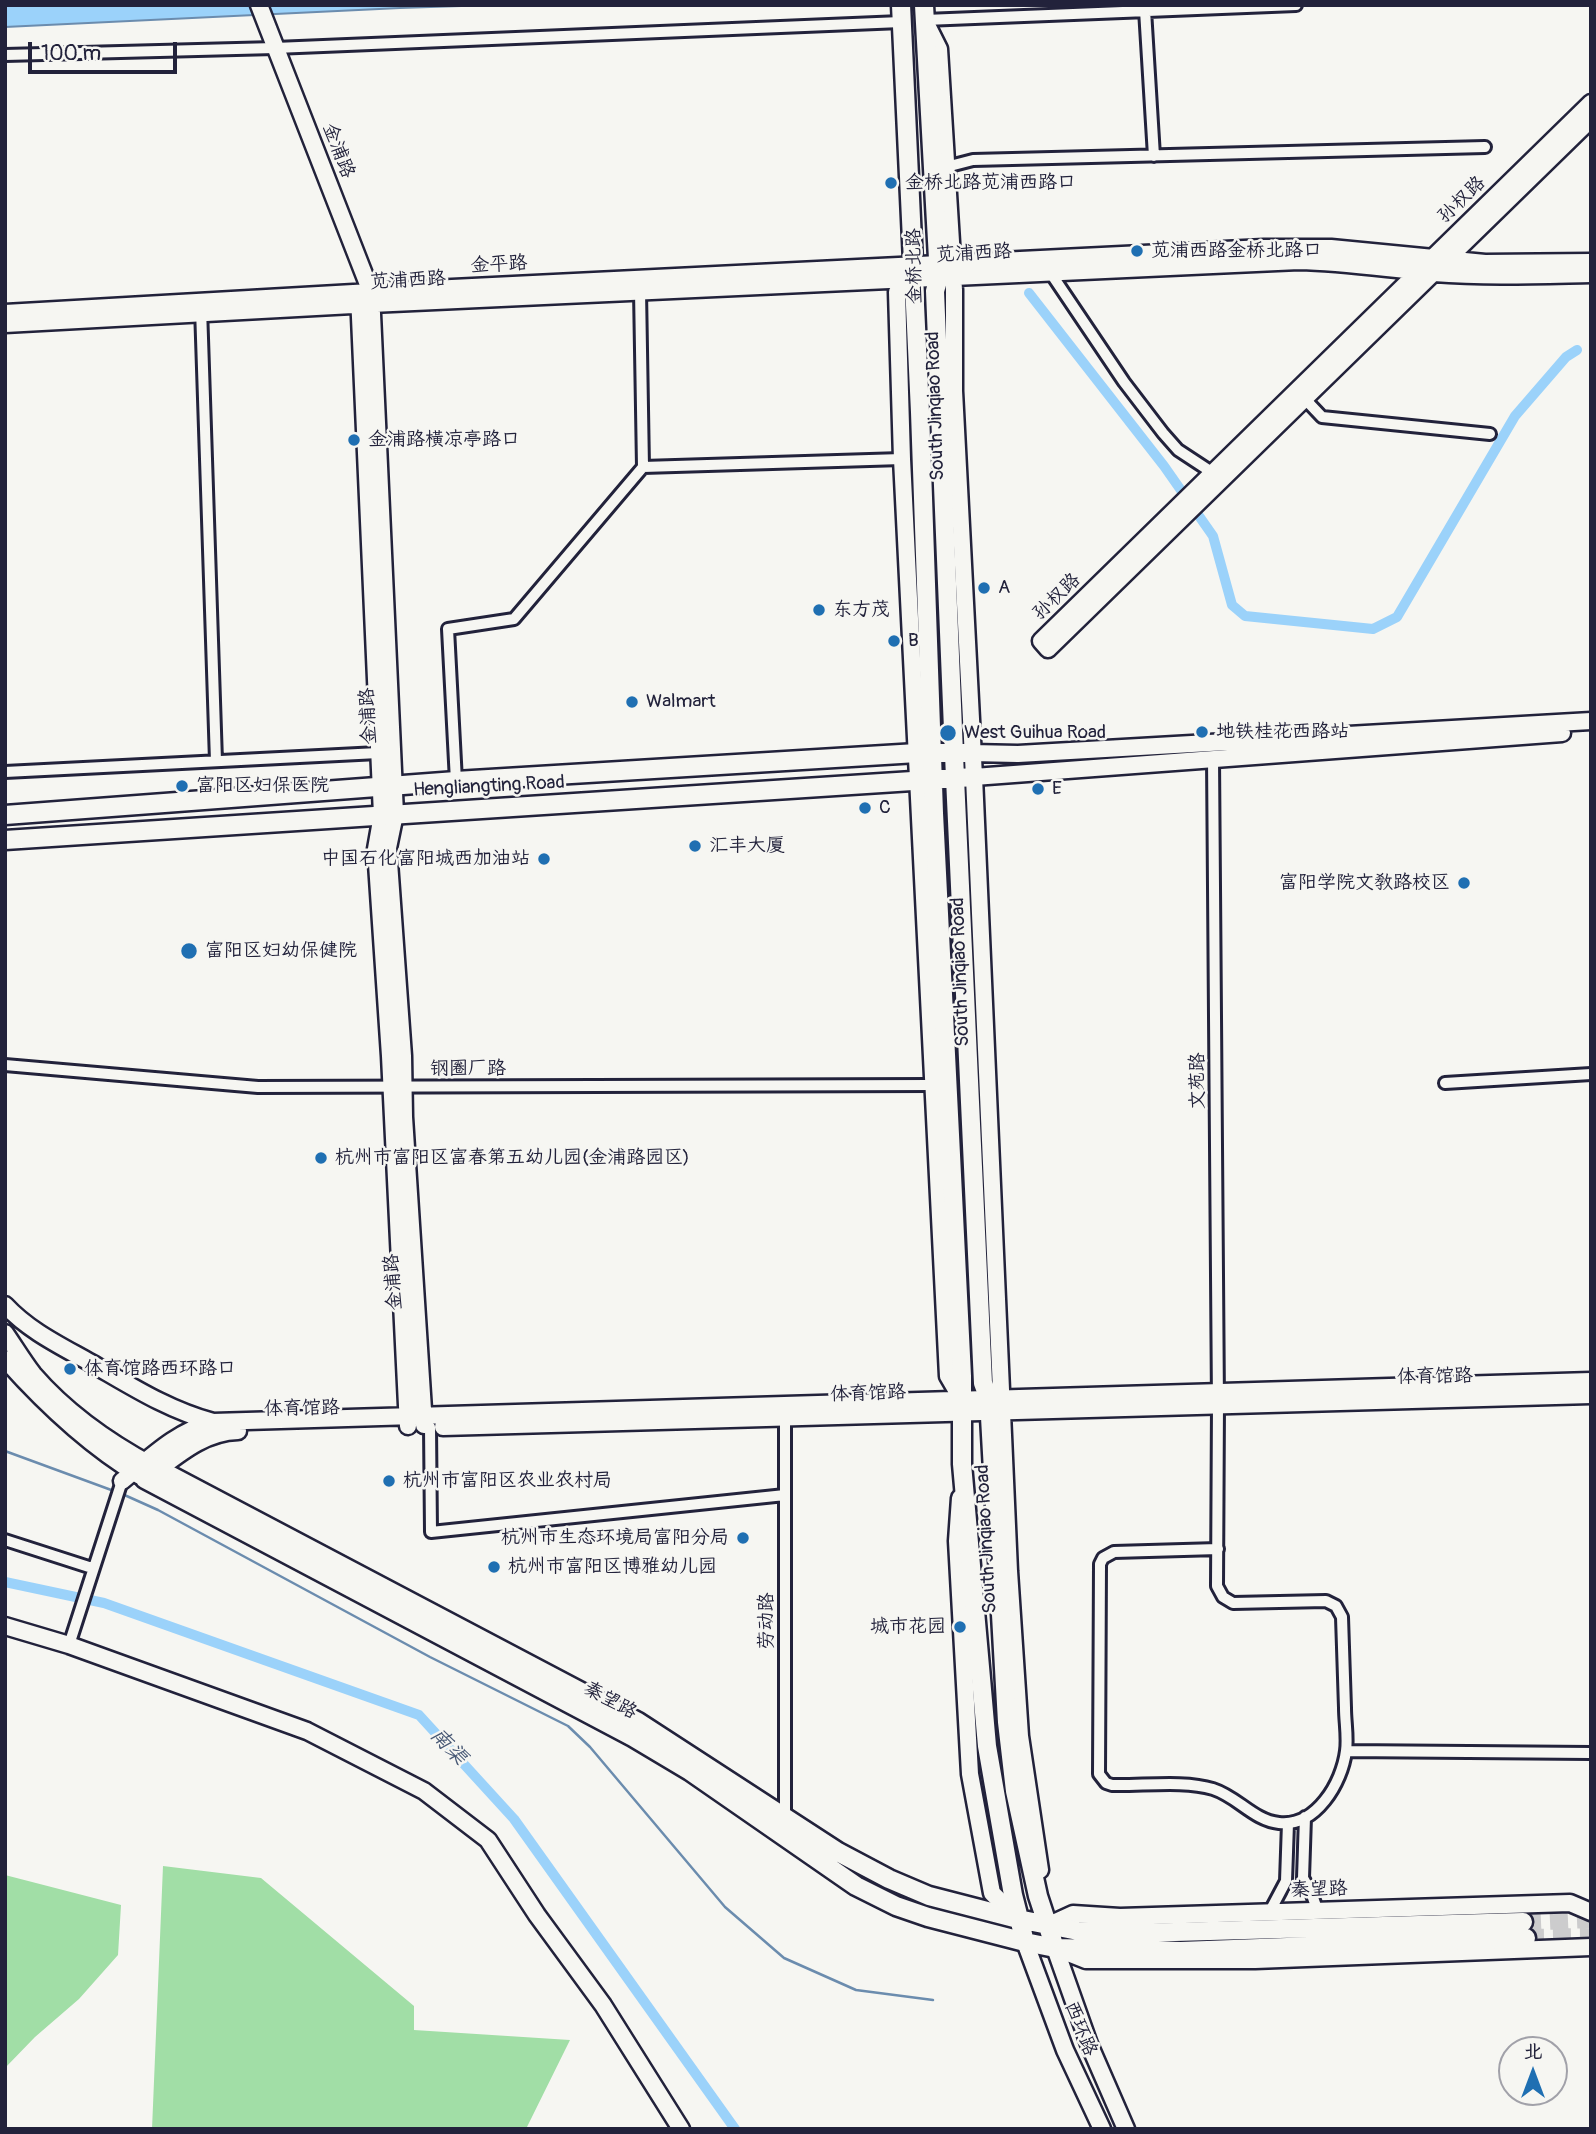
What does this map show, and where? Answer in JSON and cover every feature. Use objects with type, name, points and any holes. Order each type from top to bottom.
[{"type":"main road","name":"金桥北路","points":[[901,11],[920,412],[926,780]]},
{"type":"main road","name":"金浦路","points":[[257,13],[365,298],[388,814],[376,849],[397,1087],[419,1423]]},
{"type":"main road","name":"South Jinqiao Road","points":[[924,13],[939,49],[946,167],[946,270],[954,391],[964,753],[974,777],[988,1110],[995,1405],[1007,1722],[1015,1791],[1038,1896],[1055,1948]]},
{"type":"main road","name":"金桥北路","points":[[924,13],[946,270],[935,291],[964,753],[955,778]]},
{"type":"main road","name":"孙权路","points":[[1209,482],[1304,398],[1591,103]]},
{"type":"main road","name":"孙权路","points":[[1182,511],[1041,641],[1048,649],[1182,511],[1209,482],[1432,266],[1591,119]]},
{"type":"main road","points":[[1568,141],[1591,138]]},
{"type":"main road","name":"苋浦西路","points":[[365,298],[640,291],[1300,247],[1356,250],[1483,276],[1591,274]]},
{"type":"main road","name":"苋浦西路","points":[[946,270],[1051,272],[1299,261],[1432,266],[1591,262]]},
{"type":"main road","name":"金桥北路","points":[[912,272],[897,292],[902,458],[925,753]]},
{"type":"main road","name":"金平路","points":[[5,313],[201,307],[912,272]]},
{"type":"main road","name":"金浦路","points":[[365,298],[378,753],[386,786]]},
{"type":"main road","name":"金平路","points":[[5,324],[201,307]]},
{"type":"main road","points":[[941,419],[954,391]]},
{"type":"main road","points":[[964,753],[1018,754],[1591,721]]},
{"type":"main road","points":[[974,777],[1591,731]]},
{"type":"main road","name":"Hengliangting Road","points":[[5,815],[456,780],[964,753]]},
{"type":"main road","name":"Hengliangting Road","points":[[5,840],[974,777]]},
{"type":"main road","name":"South Jinqiao Road","points":[[955,778],[983,1382],[995,1405]]},
{"type":"main road","name":"South Jinqiao Road","points":[[926,780],[932,1085],[947,1376],[962,1406]]},
{"type":"main road","name":"South Jinqiao Road","points":[[926,780],[953,1193],[962,1464],[987,1745],[1018,1919],[1025,1942]]},
{"type":"main road","points":[[973,1136],[988,1110]]},
{"type":"main road","points":[[937,1167],[953,1193]]},
{"type":"main road","name":"体育馆路","points":[[5,1305],[33,1329],[156,1400],[178,1412],[218,1427],[995,1405],[1591,1381]]},
{"type":"main road","points":[[5,1333],[32,1373],[57,1398],[100,1432],[137,1474]]},
{"type":"main road","points":[[5,1359],[46,1404],[90,1441],[137,1474]]},
{"type":"main road","name":"体育馆路","points":[[1218,1397],[1591,1395]]},
{"type":"main road","name":"体育馆路","points":[[137,1474],[192,1445],[218,1427]]},
{"type":"main road","name":"秦望路","points":[[137,1474],[633,1737],[785,1826],[889,1879],[929,1896],[1078,1931],[1140,1933],[1525,1930],[1181,1951],[1055,1948],[928,1917],[896,1906],[856,1885],[785,1826]]},
{"type":"main road","points":[[5,1626],[69,1645],[307,1731],[425,1791],[488,1840],[537,1915],[603,2005],[681,2129]]},
{"type":"main road","name":"秦望路","points":[[1049,1924],[1073,1914],[1120,1917],[1570,1903],[1591,1912]]},
{"type":"main road","name":"西环路","points":[[1025,1942],[1065,2050],[1102,2129]]},
{"type":"main road","name":"秦望路","points":[[1055,1948],[1086,1961],[1255,1960],[1591,1947]]},
{"type":"main road","name":"西环路","points":[[1055,1948],[1089,2044],[1126,2129]]},
{"type":"street","points":[[924,13],[1296,5]]},
{"type":"street","points":[[1145,10],[1154,156]]},
{"type":"street","points":[[5,55],[271,48],[901,11]]},
{"type":"street","points":[[946,167],[973,160],[1485,147]]},
{"type":"street","points":[[1051,272],[1124,382],[1163,433],[1209,482]]},
{"type":"street","points":[[456,780],[449,629],[514,619],[643,467],[640,291]]},
{"type":"street","points":[[201,307],[216,761]]},
{"type":"street","points":[[1304,398],[1322,417],[1490,434]]},
{"type":"street","points":[[643,467],[902,458]]},
{"type":"street","points":[[5,772],[378,753]]},
{"type":"street","name":"文苑路","points":[[1213,758],[1217,1586],[1228,1601],[1326,1601],[1340,1611],[1346,1751]]},
{"type":"street","name":"钢圈厂路","points":[[5,1065],[258,1087],[932,1085]]},
{"type":"street","points":[[1445,1083],[1591,1074]]},
{"type":"street","name":"劳动路","points":[[785,1412],[785,1826]]},
{"type":"street","points":[[419,1423],[431,1532],[785,1495]]},
{"type":"street","points":[[69,1645],[112,1507],[137,1474]]},
{"type":"street","points":[[5,1540],[90,1574]]},
{"type":"street","points":[[1217,1549],[1114,1552],[1108,1554],[1100,1564],[1099,1774],[1106,1783],[1192,1785],[1212,1789],[1231,1797],[1262,1819],[1288,1823],[1314,1812],[1327,1799],[1346,1751],[1591,1753]]},
{"type":"street","points":[[1305,1817],[1303,1878],[1318,1912]]},
{"type":"street","points":[[1269,1913],[1286,1881],[1288,1823]]},
{"type":"green space","points":[[163,1866],[261,1878],[414,2006],[414,2030],[570,2040],[526,2129],[152,2129]]},
{"type":"green space","points":[[5,1875],[121,1905],[118,1955],[79,1999],[35,2037],[5,2068]]},
{"type":"water","points":[[5,5],[492,5],[5,27]]},
{"type":"waterway","points":[[1029,293],[1164,466],[1213,536],[1232,605],[1245,616],[1373,629],[1397,617],[1515,416],[1566,357],[1577,350]]},
{"type":"waterway","points":[[5,1451],[114,1491]]},
{"type":"waterway","points":[[120,1493],[158,1510],[430,1657],[568,1726],[590,1747],[725,1907],[784,1958],[856,1990],[933,2000]]},
{"type":"waterway","name":"南渠","points":[[5,1582],[104,1603],[419,1715],[514,1819],[735,2129]]},
{"type":"tunnel","points":[[1523,1922],[1591,1919]]},
{"type":"tunnel","points":[[1526,1938],[1591,1937]]},
{"type":"place","name":"金桥北路苋浦西路口","points":[[891,183]]},
{"type":"place","name":"苋浦西路金桥北路口","points":[[1137,251]]},
{"type":"place","name":"金浦路横凉亭路口","points":[[354,440]]},
{"type":"place","name":"A","points":[[984,588]]},
{"type":"place","name":"东方茂","points":[[819,610]]},
{"type":"place","name":"B","points":[[894,641]]},
{"type":"place","name":"Walmart","points":[[632,702]]},
{"type":"place","name":"地铁桂花西路站","points":[[1202,732]]},
{"type":"place","name":"West Guihua Road","points":[[948,733]]},
{"type":"place","name":"富阳区妇保医院","points":[[182,786]]},
{"type":"place","name":"E","points":[[1038,789]]},
{"type":"place","name":"C","points":[[865,808]]},
{"type":"place","name":"汇丰大厦","points":[[695,846]]},
{"type":"place","name":"中国石化富阳城西加油站","points":[[544,859]]},
{"type":"place","name":"富阳学院文教路校区","points":[[1464,883]]},
{"type":"place","name":"富阳区妇幼保健院","points":[[189,951]]},
{"type":"place","name":"杭州市富阳区富春第五幼儿园(金浦路园区)","points":[[321,1158]]},
{"type":"place","name":"体育馆路西环路口","points":[[70,1369]]},
{"type":"place","name":"杭州市富阳区农业农村局","points":[[389,1481]]},
{"type":"place","name":"杭州市生态环境局富阳分局","points":[[743,1538]]},
{"type":"place","name":"杭州市富阳区博雅幼儿园","points":[[494,1567]]},
{"type":"place","name":"城市花园","points":[[960,1627]]}]
